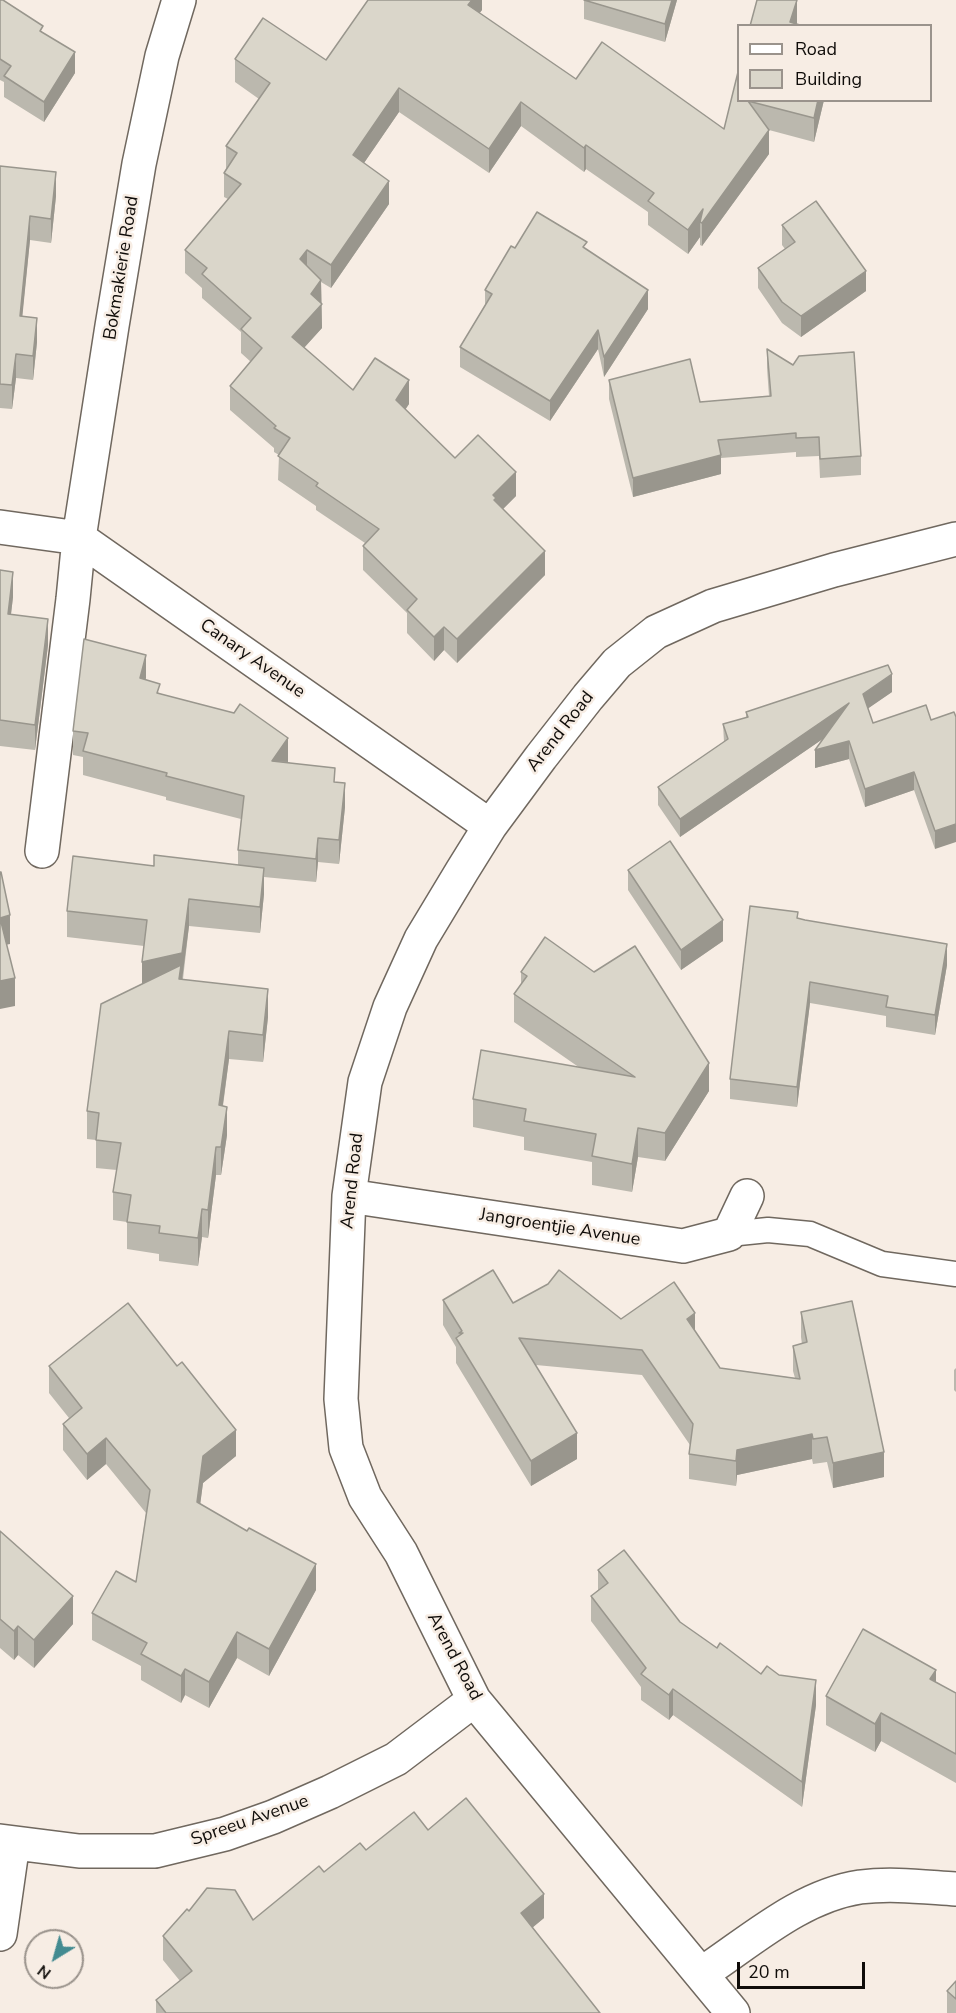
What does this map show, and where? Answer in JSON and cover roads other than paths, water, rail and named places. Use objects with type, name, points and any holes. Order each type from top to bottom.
[{"type":"street","name":"Bokmakierie Road","points":[[42,851],[74,599],[79,538],[139,164],[162,56],[179,0]]},
{"type":"street","name":"Canary Avenue","points":[[0,527],[79,538],[490,826]]},
{"type":"street","name":"Arend Road","points":[[733,2013],[474,1700],[401,1553],[365,1497],[346,1448],[341,1399],[349,1196],[365,1082],[390,1007],[421,939],[490,826],[588,697],[617,663],[656,632],[713,606],[834,570],[956,539]]},
{"type":"street","name":"Jangroentjie Avenue","points":[[349,1196],[682,1246],[729,1234]]},
{"type":"street","points":[[729,1234],[747,1196]]},
{"type":"street","name":"Spreeu Avenue","points":[[7,1842],[79,1851],[155,1851],[225,1834],[273,1817],[321,1796],[396,1759],[474,1700]]},
{"type":"street","points":[[0,1934],[7,1842]]},
{"type":"street","points":[[701,1974],[782,1918],[825,1897],[858,1887],[886,1884],[956,1889]]},
{"type":"lane","points":[[729,1234],[768,1230],[810,1234],[882,1264],[956,1274]]}]
